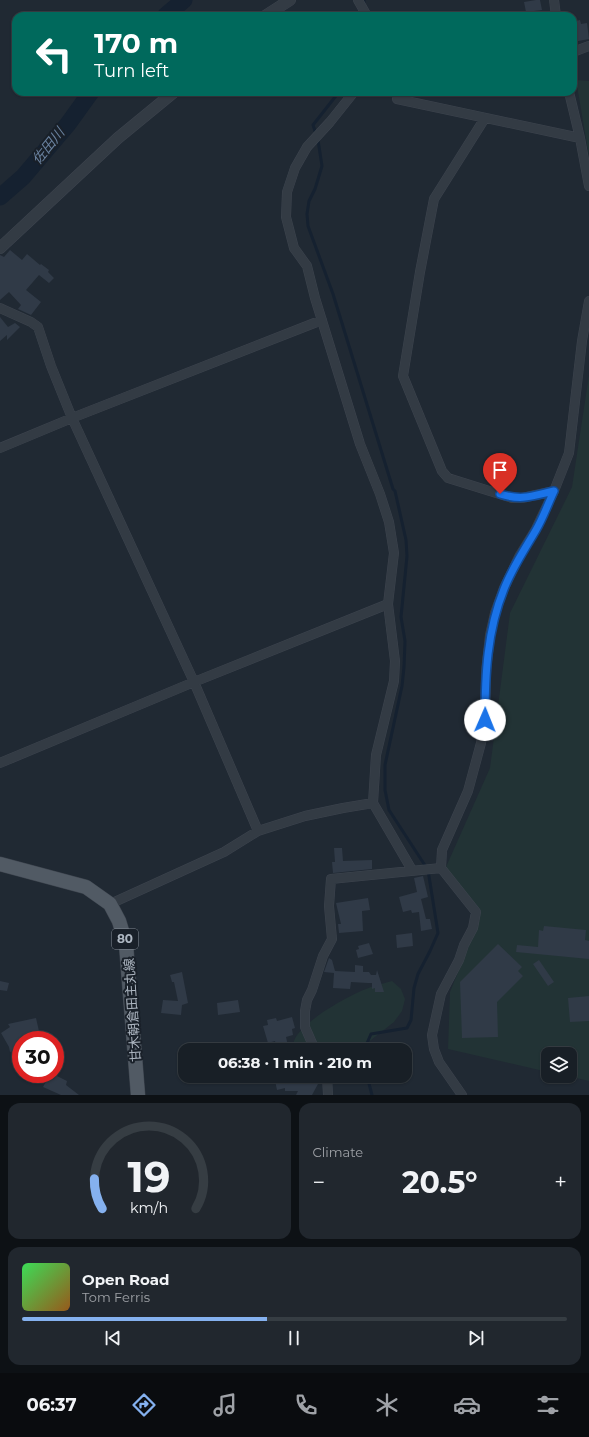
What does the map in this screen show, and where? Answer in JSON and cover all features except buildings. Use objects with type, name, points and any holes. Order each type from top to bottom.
[{"type":"main road","name":"甘木朝倉田主丸線","points":[[0,864],[86,886],[110,904],[119,920],[126,944],[138,1095]]},
{"type":"street","points":[[271,12],[290,0]]},
{"type":"street","points":[[358,0],[365,12]]},
{"type":"street","points":[[554,0],[556,12]]},
{"type":"street","points":[[577,50],[589,46]]},
{"type":"street","points":[[0,248],[118,138],[169,96]]},
{"type":"street","points":[[351,96],[307,147],[295,168],[287,192],[286,218],[294,248],[307,266],[360,444],[390,522],[394,553],[388,604],[396,661],[394,681],[376,755],[373,803],[412,870]]},
{"type":"street","points":[[570,96],[589,186]]},
{"type":"street","points":[[397,99],[580,138]]},
{"type":"street","points":[[485,118],[434,199],[403,376],[442,471],[448,478],[512,498],[522,498],[554,491]]},
{"type":"street","points":[[462,1095],[439,1062],[434,1049],[432,1035],[441,994],[459,960],[464,945],[473,928],[476,912],[441,868],[442,850],[468,791],[482,743],[485,720],[486,670],[490,636],[495,613],[504,588],[520,555],[536,529],[554,491],[569,453],[582,341],[589,301]]},
{"type":"street","points":[[0,308],[31,322],[38,327],[51,366],[72,418],[194,682],[258,831]]},
{"type":"street","points":[[0,448],[72,418],[322,320]]},
{"type":"street","points":[[0,763],[194,682],[388,604]]},
{"type":"street","points":[[110,904],[224,852],[258,831],[305,816],[373,803]]},
{"type":"street","points":[[312,1043],[304,1027],[305,1011],[307,1000],[312,990],[323,956],[332,939],[329,906],[331,879],[441,868]]},
{"type":"street","points":[[328,1083],[328,1095]]},
{"type":"shaded area","points":[[577,80],[589,81],[589,156],[577,86]]},
{"type":"shaded area","points":[[589,375],[589,1081],[577,1078],[577,1047],[541,1047],[541,1070],[448,1049],[450,992],[480,918],[446,867],[490,768],[510,613],[572,487]]},
{"type":"shaded area","points":[[392,981],[401,989],[405,999],[402,1011],[394,1022],[371,1040],[366,1043],[294,1043],[299,1033],[317,1016],[354,994]]},
{"type":"waterway","name":"佐田川","points":[[170,12],[184,0]]},
{"type":"waterway","points":[[364,0],[364,6]]},
{"type":"waterway","name":"佐田川","points":[[0,197],[23,177],[68,124],[88,96]]},
{"type":"waterway","points":[[336,96],[313,125],[318,140],[322,166],[315,189],[309,201],[307,214],[308,226],[333,294],[393,489],[395,491],[406,540],[407,556],[401,617],[405,641],[404,667],[402,686],[385,765],[385,790],[389,810],[428,870],[438,933],[418,974],[414,988],[411,1020],[407,1028],[371,1034],[367,1043]]},
{"type":"waterway","points":[[369,1083],[372,1095]]},
{"type":"route","points":[[485,720],[486,670],[490,636],[495,613],[504,588],[520,555],[536,529],[554,491],[522,498],[512,498],[500,494]]}]
